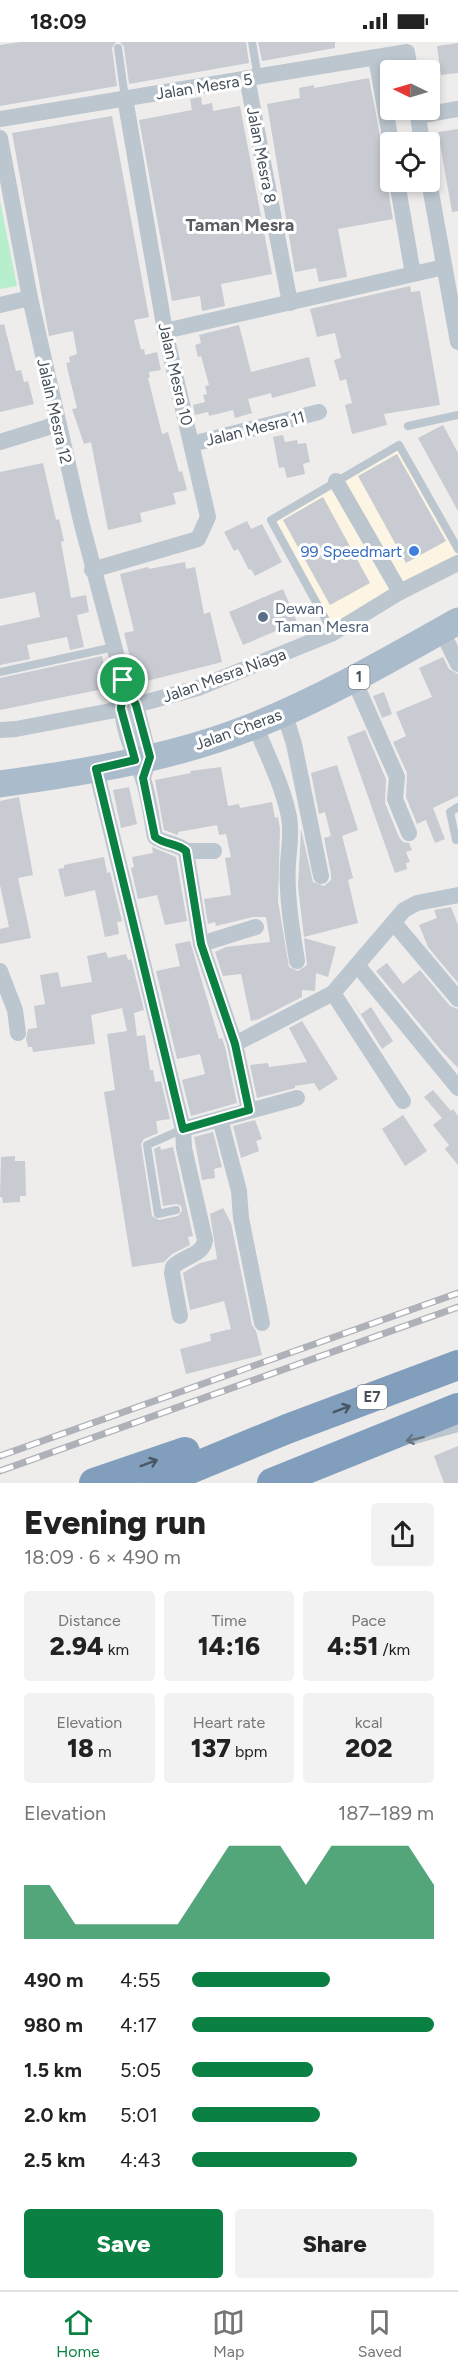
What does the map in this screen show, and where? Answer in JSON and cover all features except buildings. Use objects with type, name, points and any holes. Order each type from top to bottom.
[{"type":"highway","name":"E7","points":[[156,1483],[287,1429],[458,1365]]},
{"type":"highway","points":[[272,1483],[453,1420]]},
{"type":"highway","points":[[94,1483],[177,1454],[287,1429]]},
{"type":"main road","name":"Jalan Cheras","points":[[0,784],[96,769],[142,765],[255,725],[284,712],[354,680],[449,626]]},
{"type":"street","name":"Jalan Mesra 5","points":[[0,118],[407,52],[408,60]]},
{"type":"street","points":[[376,58],[389,132]]},
{"type":"street","name":"Jalan Mesra 8","points":[[253,78],[290,303]]},
{"type":"street","name":"Jalan Mesra 10","points":[[92,570],[198,539],[208,517],[165,331],[125,98]]},
{"type":"street","points":[[440,111],[458,109]]},
{"type":"street","name":"Jalaln Mesra 12","points":[[0,138],[30,298],[92,570],[123,680],[155,837],[163,843],[181,847],[186,851]]},
{"type":"street","points":[[399,192],[413,274]]},
{"type":"street","points":[[431,192],[458,342]]},
{"type":"street","points":[[165,331],[444,267]]},
{"type":"street","points":[[0,305],[30,298]]},
{"type":"street","name":"Jalan Mesra 11","points":[[192,444],[319,412]]},
{"type":"street","points":[[0,442],[58,424]]},
{"type":"street","points":[[336,481],[400,592]]},
{"type":"street","name":"Jalan Mesra Niaga","points":[[0,730],[16,729],[129,707],[198,687],[333,633],[400,592],[458,562]]},
{"type":"street","points":[[449,626],[458,664]]},
{"type":"street","points":[[354,680],[397,777],[395,799],[409,833]]},
{"type":"street","points":[[284,712],[294,744],[321,876]]},
{"type":"street","points":[[255,725],[276,776],[289,818],[291,851],[288,862],[291,923],[297,961]]},
{"type":"street","points":[[96,769],[183,1129],[184,1148],[205,1240],[204,1247],[173,1267],[172,1273],[180,1316]]},
{"type":"street","points":[[214,851],[186,851],[201,944],[235,1044],[249,1110]]},
{"type":"street","points":[[235,1044],[333,993],[404,910],[417,903],[458,895]]},
{"type":"street","points":[[394,923],[458,999]]},
{"type":"street","points":[[201,944],[256,927]]},
{"type":"street","points":[[358,966],[458,1088]]},
{"type":"street","points":[[0,971],[15,1010],[18,1033]]},
{"type":"street","points":[[333,993],[404,1101]]},
{"type":"street","points":[[183,1129],[297,1098]]},
{"type":"street","points":[[220,1119],[239,1191],[241,1218],[262,1323]]},
{"type":"lane","points":[[252,42],[253,78]]},
{"type":"lane","points":[[118,48],[125,98]]},
{"type":"lane","points":[[408,426],[458,415]]},
{"type":"lane","points":[[333,633],[271,520],[399,445],[458,549]]},
{"type":"lane","points":[[0,672],[114,647]]},
{"type":"lane","points":[[456,840],[450,812],[458,807]]},
{"type":"lane","points":[[176,1210],[158,1214],[147,1145],[183,1129]]},
{"type":"lane","points":[[453,1420],[458,1428]]},
{"type":"lane","points":[[453,1420],[458,1434]]},
{"type":"lane","points":[[407,1442],[453,1420]]},
{"type":"shaded area","points":[[398,449],[458,557],[333,627],[276,522]]},
{"type":"green space","points":[[0,201],[17,286],[0,289]]},
{"type":"railway","points":[[0,1456],[458,1293]]},
{"type":"railway","points":[[0,1471],[458,1307]]},
{"type":"place","name":"99 Speedmart","points":[[414,551]]},
{"type":"place","name":"Dewan Taman Mesra","points":[[263,617]]},
{"type":"district","name":"Taman Mesra","points":[[240,225]]},
{"type":"route","points":[[123,680],[136,705],[150,757],[143,778],[155,837],[163,843],[181,847],[186,851],[201,944],[235,1044],[249,1110],[183,1129],[96,769],[135,760],[121,709],[123,680]]}]
